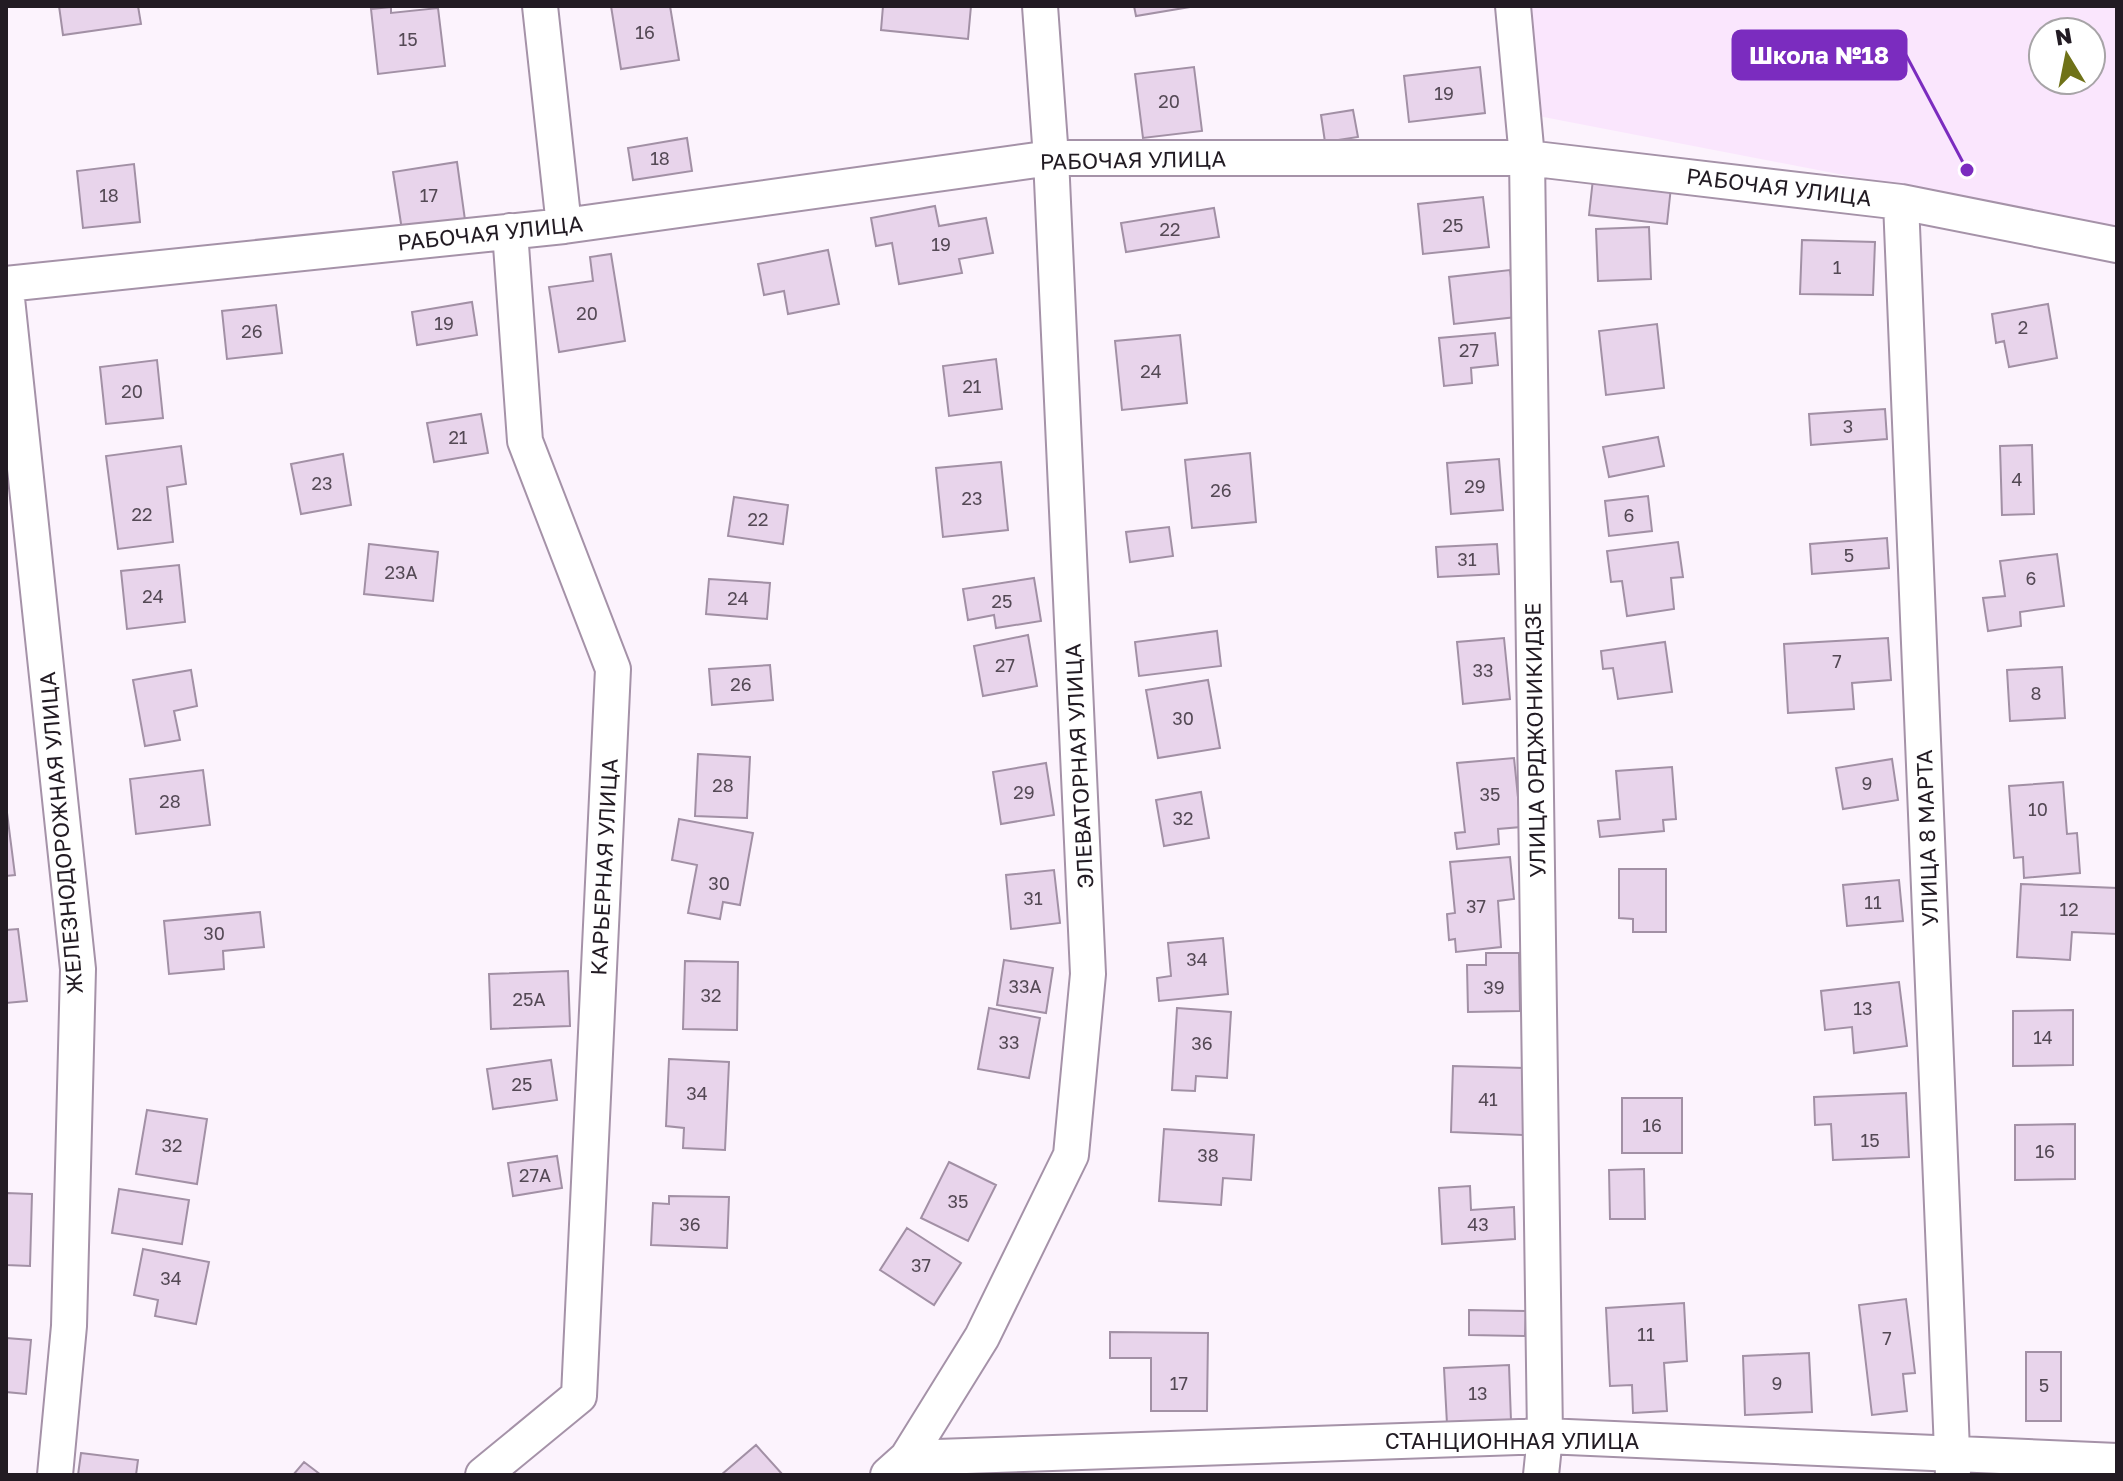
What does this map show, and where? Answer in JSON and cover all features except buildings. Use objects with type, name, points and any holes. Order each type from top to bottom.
[{"type":"street","points":[[540,6],[564,226]]},
{"type":"street","name":"ЭЛЕВАТОРНАЯ УЛИЦА","points":[[897,1466],[982,1337],[1071,1155],[1088,974],[1051,158],[1040,6]]},
{"type":"street","name":"УЛИЦА ОРДЖОНИКИДЗЕ","points":[[1513,6],[1527,158],[1545,1436],[1541,1475]]},
{"type":"street","name":"РАБОЧАЯ УЛИЦА","points":[[6,286],[564,226],[1051,158],[1527,158],[1901,202],[2117,245]]},
{"type":"street","name":"УЛИЦА 8 МАРТА","points":[[1901,202],[1953,1464]]},
{"type":"street","name":"КАРЬЕРНАЯ УЛИЦА","points":[[483,1475],[579,1396],[613,669],[525,441],[510,231]]},
{"type":"street","name":"ЖЕЛЕЗНОДОРОЖНАЯ УЛИЦА","points":[[6,286],[78,969],[69,1326],[55,1475]]},
{"type":"street","name":"СТАНЦИОННАЯ УЛИЦА","points":[[897,1466],[1545,1436],[1953,1464],[2117,1461]]},
{"type":"shaded area","points":[[1510,6],[2117,6],[2117,228],[1518,112]]},
{"type":"place","name":"Школа №18","points":[[1967,170]]}]
